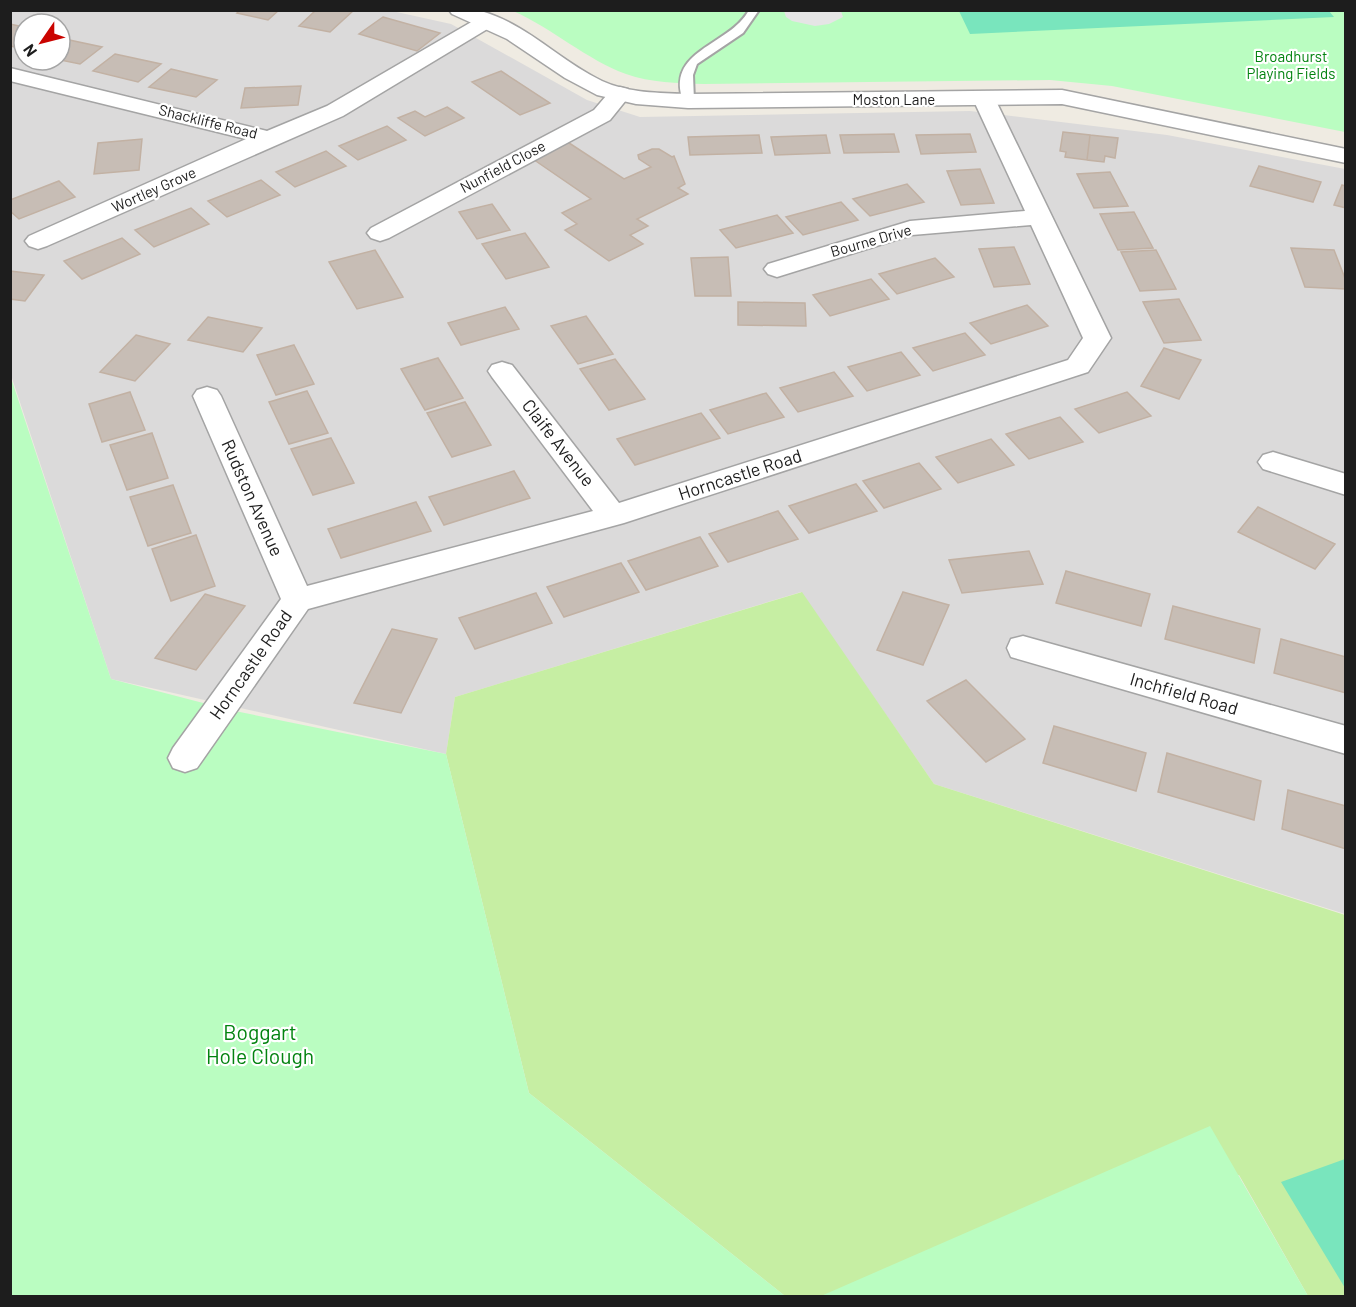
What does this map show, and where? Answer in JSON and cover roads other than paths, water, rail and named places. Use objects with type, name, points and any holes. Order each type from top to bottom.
[{"type":"street","name":"Moston Lane","points":[[459,10],[522,39],[582,79],[620,94],[688,101],[1062,97],[1346,156]]},
{"type":"street","name":"Shackliffe Road","points":[[10,74],[269,138],[335,111],[487,21]]},
{"type":"street","name":"Nunfield Close","points":[[380,233],[602,115],[620,94]]},
{"type":"street","name":"Horncastle Road","points":[[185,758],[297,600],[614,516],[1078,366],[1097,338],[984,99]]},
{"type":"street","name":"Wortley Grove","points":[[38,242],[269,138]]},
{"type":"street","name":"Bourne Drive","points":[[777,269],[910,228],[1040,217]]},
{"type":"street","name":"Claife Avenue","points":[[502,371],[614,516]]},
{"type":"street","name":"Rudston Avenue","points":[[207,396],[297,600]]},
{"type":"street","points":[[1273,462],[1346,485]]},
{"type":"street","name":"Inchfield Road","points":[[1023,648],[1346,740]]},
{"type":"lane","points":[[688,101],[688,70],[697,58],[741,31],[750,22],[754,10]]},
{"type":"park label","name":"Broadhurst Playing Fields","points":[[1291,66]]},
{"type":"park label","name":"Boggart Hole Clough","points":[[260,1045]]}]
